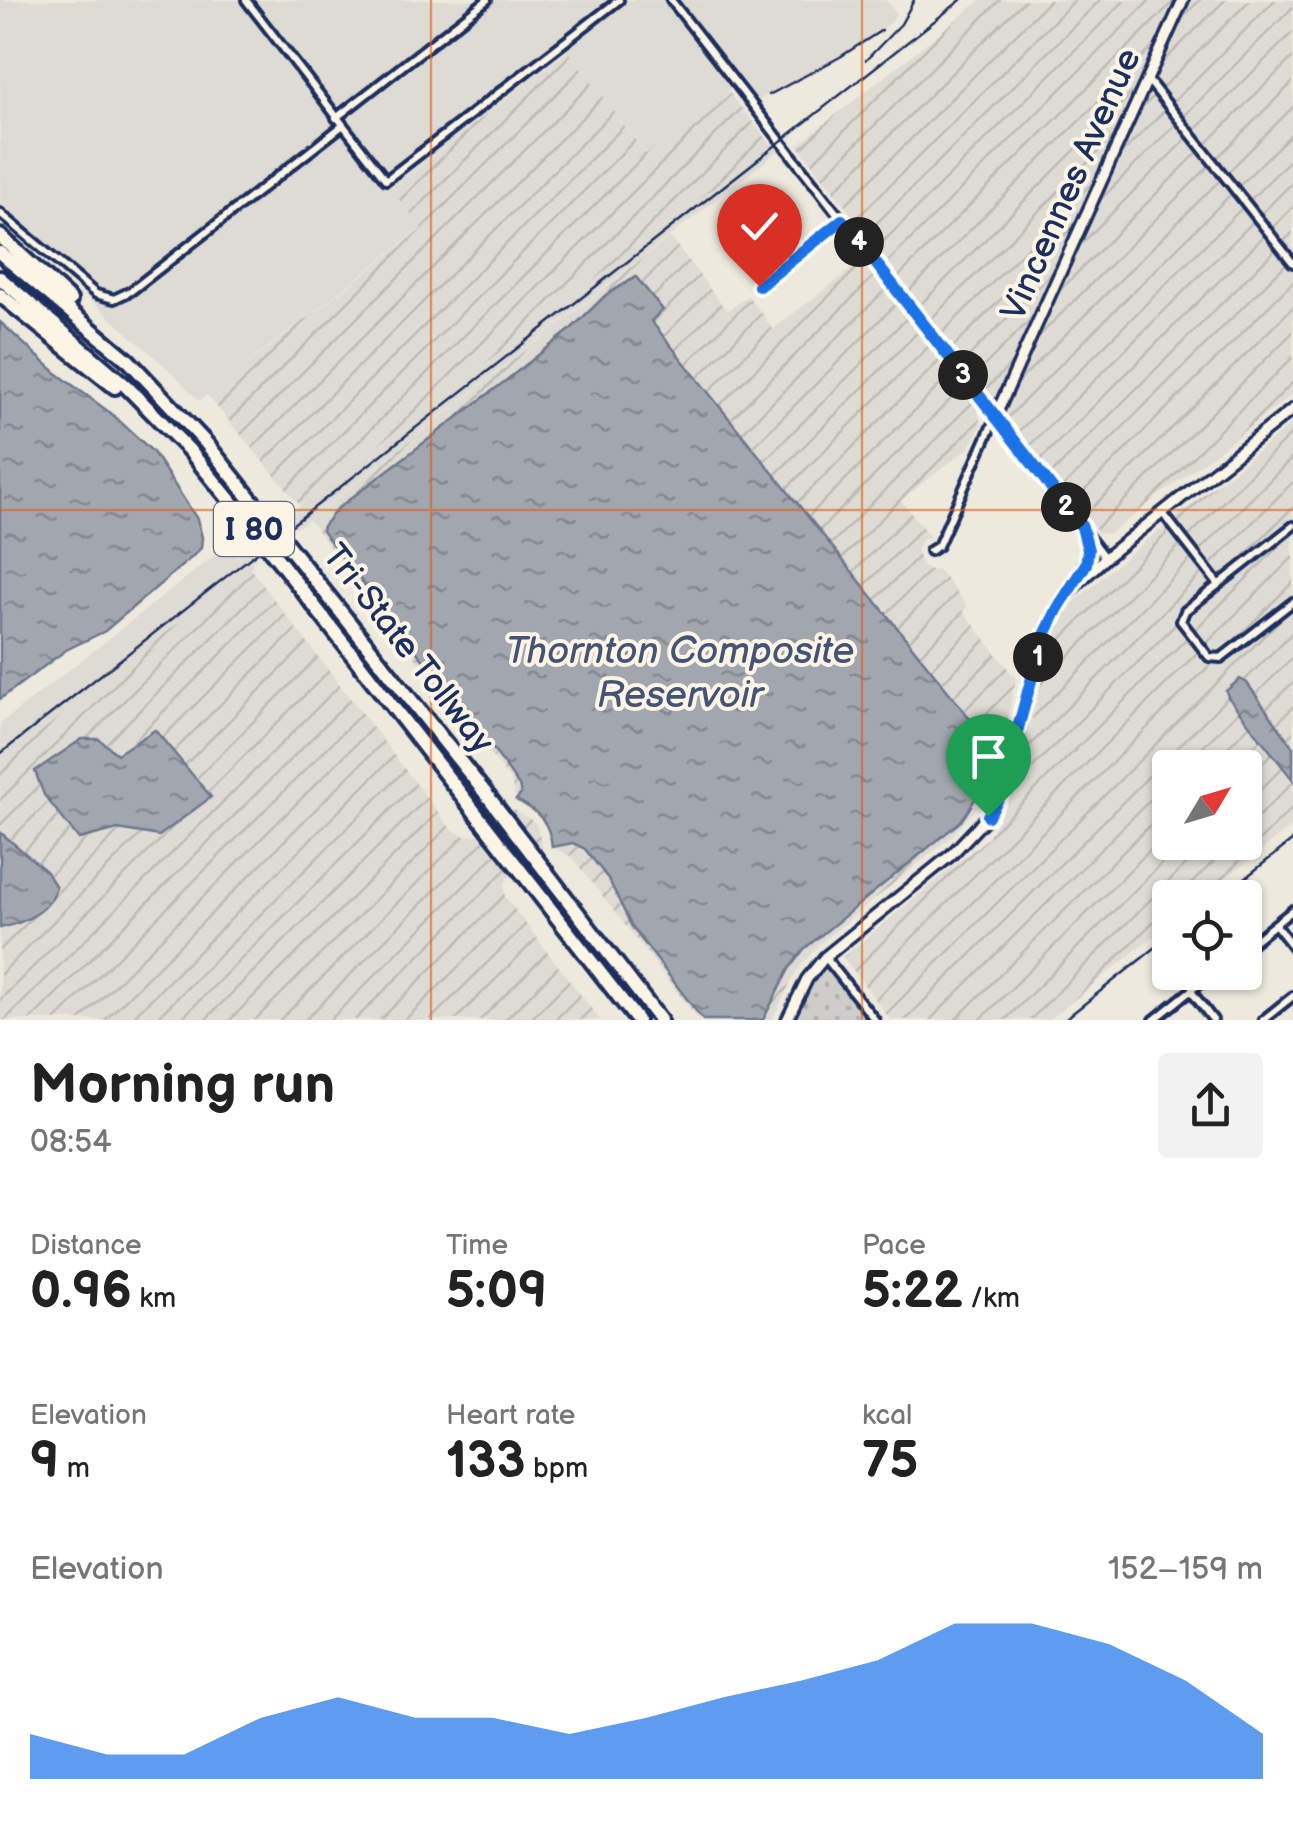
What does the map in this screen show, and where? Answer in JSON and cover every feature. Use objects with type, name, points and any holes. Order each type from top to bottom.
[{"type":"highway","points":[[0,236],[69,299],[90,326]]},
{"type":"highway","name":"Tri-State Tollway","points":[[0,253],[90,326],[165,396],[206,443],[490,799],[660,1020]]},
{"type":"highway","name":"Tri-State Tollway","points":[[0,278],[126,386],[188,450],[637,1020]]},
{"type":"highway","points":[[0,295],[188,450]]},
{"type":"street","points":[[246,0],[386,180],[619,0]]},
{"type":"street","points":[[336,118],[487,0]]},
{"type":"street","points":[[671,0],[1106,558]]},
{"type":"street","name":"Vincennes Avenue","points":[[930,550],[938,546],[1182,0]]},
{"type":"street","points":[[1147,80],[1293,263]]},
{"type":"street","points":[[0,212],[96,294],[114,299],[132,290],[342,126]]},
{"type":"street","points":[[759,286],[842,220]]},
{"type":"street","points":[[1073,588],[1293,408]]},
{"type":"street","points":[[1162,512],[1218,584]]},
{"type":"street","points":[[1293,526],[1184,611],[1181,621],[1209,656],[1221,658],[1293,602]]},
{"type":"street","points":[[787,1020],[807,979],[825,957],[951,855],[988,816],[1009,766],[1042,641],[1082,573],[1088,550],[1082,527]]},
{"type":"street","points":[[1262,934],[1293,910]]},
{"type":"street","points":[[1275,924],[1293,947]]},
{"type":"street","points":[[825,957],[875,1020]]},
{"type":"street","points":[[1154,1020],[1191,991],[1213,1020]]},
{"type":"street","points":[[1263,1020],[1293,996]]},
{"type":"shaded area","points":[[0,0],[886,0],[896,13],[892,21],[863,44],[759,100],[741,79],[647,154],[567,51],[392,188],[422,228],[199,401],[175,375],[0,220]]},
{"type":"shaded area","points":[[981,0],[1293,0],[1293,394],[1109,534],[1098,533],[798,145]]},
{"type":"shaded area","points":[[568,51],[646,154],[727,90],[771,144],[300,505],[207,395],[422,229],[391,189]]},
{"type":"shaded area","points":[[775,140],[782,148],[302,525],[295,527],[288,519],[300,505]]},
{"type":"shaded area","name":"Thornton Composite Reservoir","points":[[670,237],[727,311],[748,296],[773,329],[861,262],[977,408],[981,425],[970,447],[901,500],[930,537],[923,539],[916,549],[922,566],[938,569],[967,606],[963,611],[1016,679],[995,773],[978,807],[950,838],[818,945],[795,974],[772,1020],[699,1020],[572,857],[552,847],[542,818],[516,800],[511,781],[309,520]]},
{"type":"shaded area","points":[[1293,423],[1293,825],[1262,850],[1262,750],[1152,750],[1152,860],[1249,860],[1223,880],[1152,880],[1152,937],[1049,1020],[891,1020],[843,957],[988,838],[1015,787],[1057,618],[1115,566]]},
{"type":"shaded area","points":[[228,545],[236,556],[250,549],[256,558],[253,565],[0,764],[0,724]]},
{"type":"shaded area","points":[[249,567],[451,829],[465,836],[479,835],[513,809],[536,823],[543,848],[509,876],[504,885],[505,897],[600,1020],[0,1020],[0,764]]},
{"type":"shaded area","points":[[811,967],[830,969],[870,1020],[790,1020]]},
{"type":"water","name":"Thornton Composite Reservoir","points":[[636,277],[663,310],[651,321],[988,741],[990,751],[984,783],[961,821],[804,949],[763,1020],[703,1020],[632,927],[609,880],[585,849],[573,843],[552,847],[541,818],[516,800],[521,794],[519,786],[494,750],[322,531],[338,508],[570,330],[606,295]]},
{"type":"water","points":[[0,322],[153,452],[197,519],[202,537],[201,548],[192,557],[105,631],[66,650],[0,699]]},
{"type":"water","points":[[1240,679],[1247,683],[1293,747],[1293,780],[1228,697],[1226,691]]},
{"type":"water","points":[[155,730],[211,797],[159,836],[118,829],[79,839],[44,795],[35,771],[82,739],[99,739],[117,754]]},
{"type":"water","points":[[0,832],[46,871],[56,887],[42,910],[0,928]]},
{"type":"railway","points":[[866,60],[901,24],[914,0]]},
{"type":"railway","points":[[0,754],[961,0]]},
{"type":"railway","points":[[769,95],[882,30]]},
{"type":"railway","points":[[1243,880],[1293,840]]},
{"type":"railway","points":[[1064,1020],[1152,950]]},
{"type":"route","points":[[759,286],[842,220],[1082,527],[1088,550],[1086,564],[1042,641],[999,797],[988,816]]}]
